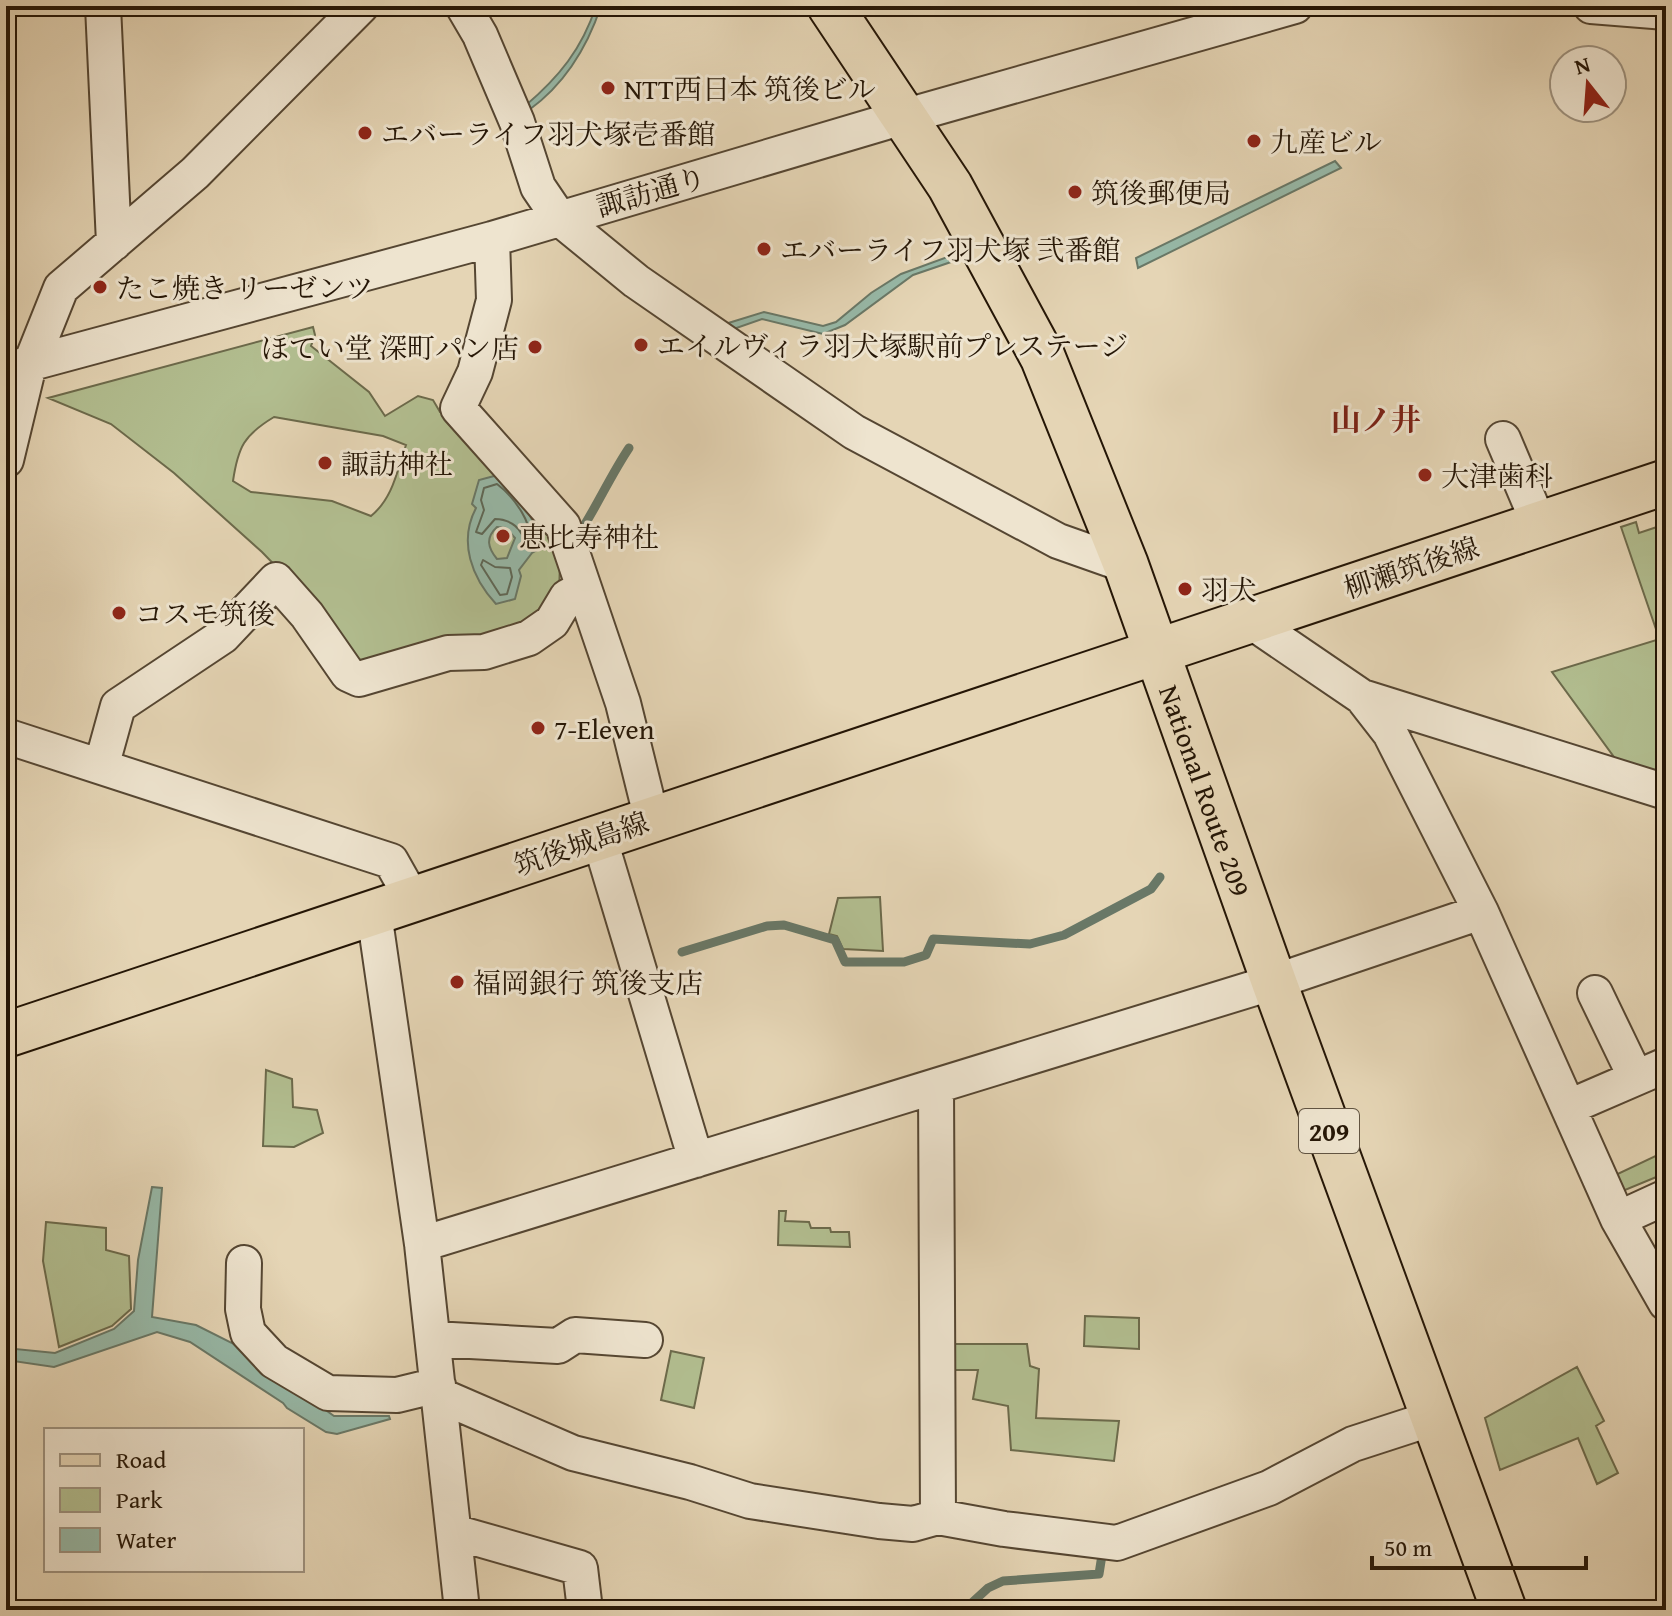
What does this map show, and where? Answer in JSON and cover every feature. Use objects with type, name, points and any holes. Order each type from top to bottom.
[{"type":"main road","name":"National Route 209","points":[[830,6],[950,186],[1043,358],[1126,565],[1274,982],[1504,1610]]},
{"type":"main road","name":"柳瀬筑後線","points":[[1157,651],[1666,482]]},
{"type":"main road","name":"筑後城島線","points":[[6,1035],[1157,651]]},
{"type":"street","points":[[103,6],[114,243]]},
{"type":"street","points":[[6,460],[18,402],[18,368],[61,288],[195,173],[361,6]]},
{"type":"street","points":[[463,6],[480,35],[517,122],[538,187],[559,218],[636,281],[854,432],[1058,541],[1126,565]]},
{"type":"street","name":"諏訪通り","points":[[18,368],[492,239],[903,117],[1295,6]]},
{"type":"street","points":[[1591,6],[1666,12]]},
{"type":"street","points":[[492,239],[494,300],[475,372],[458,408],[563,526],[623,703],[652,820]]},
{"type":"street","points":[[1503,439],[1539,524]]},
{"type":"street","points":[[105,753],[118,706],[223,636],[276,580],[307,615],[348,674],[359,679],[448,653],[484,652],[529,638],[552,622],[567,597],[582,589]]},
{"type":"street","points":[[1249,620],[1362,697],[1666,792]]},
{"type":"street","points":[[1362,697],[1390,733],[1481,912],[1618,1219],[1666,1303]]},
{"type":"street","points":[[6,736],[391,861],[422,1244],[462,1610]]},
{"type":"street","points":[[599,837],[696,1160]]},
{"type":"street","points":[[422,1244],[1274,982],[1481,912]]},
{"type":"street","points":[[1569,1107],[1651,1071],[1595,993]]},
{"type":"street","points":[[936,1086],[938,1517]]},
{"type":"street","points":[[1618,1219],[1666,1197]]},
{"type":"street","points":[[244,1263],[243,1309],[248,1333],[274,1361],[328,1393],[397,1395],[439,1390],[573,1453],[690,1482],[750,1501],[913,1524],[938,1517],[1117,1543],[1269,1488],[1353,1444],[1433,1418]]},
{"type":"street","points":[[434,1339],[558,1346],[575,1335],[645,1340]]},
{"type":"street","points":[[454,1532],[580,1568],[584,1600]]},
{"type":"green space","points":[[313,327],[315,335],[311,346],[369,392],[385,416],[418,396],[433,400],[440,412],[454,410],[561,531],[559,594],[529,632],[377,666],[358,661],[262,552],[174,473],[111,424],[48,398]],"holes":[[[274,417],[383,436],[406,445],[389,492],[371,516],[332,501],[251,492],[233,481],[244,443]]]},
{"type":"green space","points":[[1636,522],[1639,533],[1666,524],[1666,632],[1658,635],[1621,527]]},
{"type":"green space","points":[[1666,637],[1666,781],[1622,768],[1552,672]]},
{"type":"green space","points":[[880,897],[883,951],[843,949],[837,936],[829,934],[838,898]]},
{"type":"green space","points":[[266,1070],[292,1079],[293,1107],[317,1110],[323,1133],[294,1147],[263,1146]]},
{"type":"green space","points":[[1666,1151],[1666,1173],[1613,1195],[1607,1179]]},
{"type":"green space","points":[[779,1211],[786,1211],[785,1221],[809,1222],[811,1228],[849,1232],[850,1247],[778,1245]]},
{"type":"green space","points":[[46,1222],[106,1228],[106,1250],[129,1256],[131,1309],[112,1326],[59,1347],[43,1261]]},
{"type":"green space","points":[[1085,1316],[1139,1318],[1139,1349],[1084,1346]]},
{"type":"green space","points":[[944,1344],[1027,1344],[1030,1366],[1039,1369],[1036,1418],[1119,1421],[1114,1461],[1011,1450],[1008,1406],[973,1399],[978,1370],[941,1370]]},
{"type":"green space","points":[[671,1351],[704,1358],[694,1408],[661,1400]]},
{"type":"green space","points":[[1577,1367],[1604,1421],[1596,1426],[1618,1473],[1597,1484],[1578,1438],[1500,1470],[1485,1418]]},
{"type":"water","points":[[596,6],[601,6],[582,51],[564,77],[529,110],[525,106],[559,73],[576,49]]},
{"type":"water","points":[[1335,161],[1341,168],[1138,268],[1136,258]]},
{"type":"water","points":[[950,256],[951,262],[913,275],[845,325],[823,334],[762,319],[725,332],[722,325],[764,312],[823,326],[836,322],[871,293],[901,274]]},
{"type":"water","points":[[498,475],[526,508],[538,537],[539,549],[519,570],[521,576],[515,599],[496,604],[474,571],[468,546],[468,534],[476,508],[472,504],[479,480]],"holes":[[[497,527],[506,528],[515,538],[507,558],[497,559],[489,539]]]},
{"type":"water","points":[[152,1187],[162,1188],[152,1317],[196,1325],[232,1343],[334,1416],[389,1416],[390,1419],[337,1434],[326,1432],[190,1342],[157,1332],[54,1367],[6,1360],[6,1348],[55,1353],[114,1329],[134,1311],[138,1260]]},
{"type":"waterway","points":[[582,529],[629,448]]},
{"type":"waterway","points":[[682,952],[767,926],[784,925],[835,940],[845,962],[904,962],[926,955],[933,939],[1030,944],[1064,935],[1151,889],[1160,877]]},
{"type":"waterway","points":[[964,1610],[988,1588],[1003,1581],[1099,1574],[1102,1555]]},
{"type":"place","name":"NTT西日本 筑後ビル","points":[[608,88]]},
{"type":"place","name":"エバーライフ羽犬塚壱番館","points":[[365,133]]},
{"type":"place","name":"九産ビル","points":[[1254,141]]},
{"type":"place","name":"筑後郵便局","points":[[1075,192]]},
{"type":"place","name":"エバーライフ羽犬塚 弐番館","points":[[764,249]]},
{"type":"place","name":"たこ焼き リーゼンツ","points":[[100,287]]},
{"type":"place","name":"エイルヴィラ羽犬塚駅前プレステージ","points":[[641,345]]},
{"type":"place","name":"ほてい堂 深町パン店","points":[[535,347]]},
{"type":"place","name":"諏訪神社","points":[[325,463]]},
{"type":"place","name":"大津歯科","points":[[1425,475]]},
{"type":"place","name":"恵比寿神社","points":[[503,536]]},
{"type":"place","name":"羽犬","points":[[1185,589]]},
{"type":"place","name":"コスモ筑後","points":[[119,613]]},
{"type":"place","name":"7-Eleven","points":[[538,728]]},
{"type":"place","name":"福岡銀行 筑後支店","points":[[457,982]]},
{"type":"district","name":"山ノ井","points":[[1376,419]]}]
